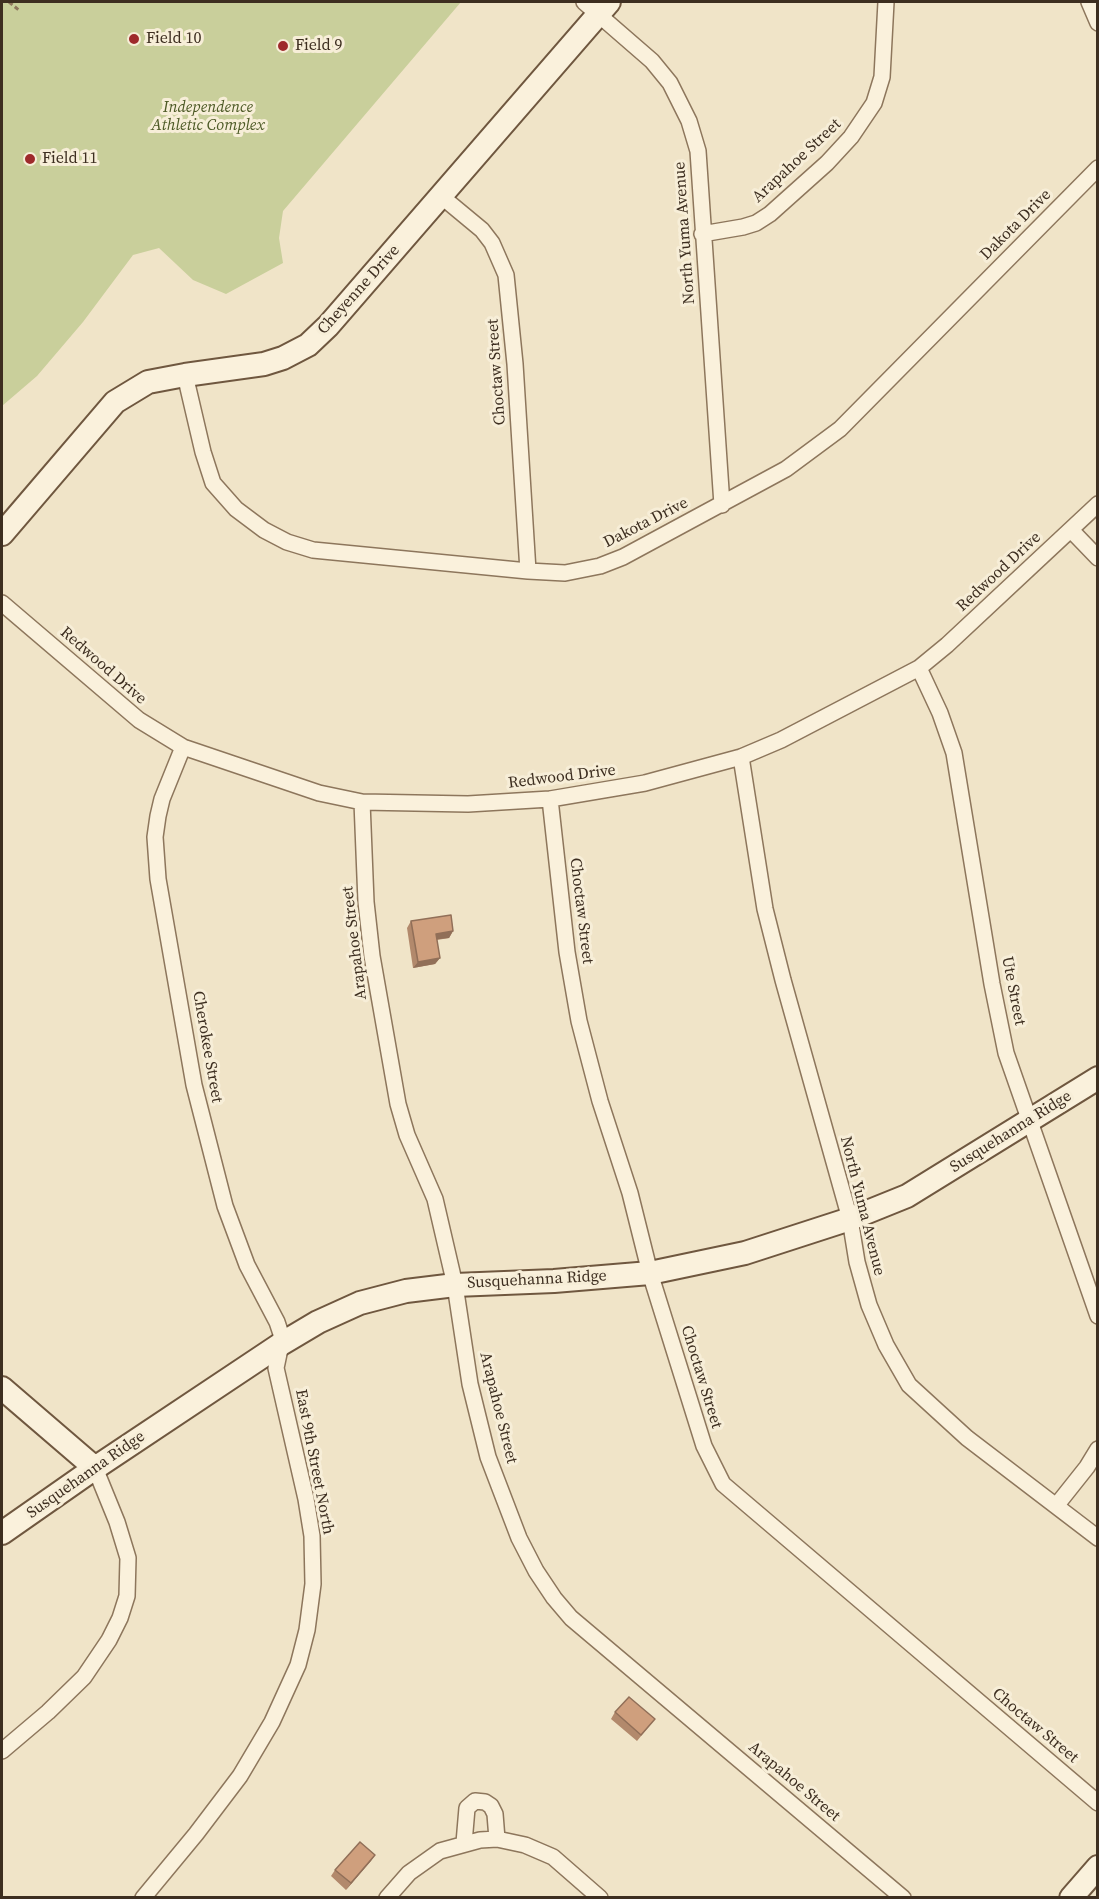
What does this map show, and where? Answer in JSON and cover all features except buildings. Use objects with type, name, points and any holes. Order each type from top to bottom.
[{"type":"street","name":"Arapahoe Street","points":[[702,234],[750,225],[770,214],[851,137],[874,103],[882,77],[886,2]]},
{"type":"street","points":[[1089,2],[1098,23]]},
{"type":"street","name":"North Yuma Avenue","points":[[597,6],[652,61],[679,98],[698,152],[722,505]]},
{"type":"street","name":"Cheyenne Drive","points":[[2,534],[115,402],[148,382],[264,364],[283,358],[308,345],[328,326],[441,196],[597,6]]},
{"type":"street","name":"Dakota Drive","points":[[185,375],[202,452],[213,483],[236,509],[264,530],[287,542],[312,550],[528,571],[565,573],[600,566],[623,557],[786,470],[840,429],[1098,168]]},
{"type":"street","name":"Choctaw Street","points":[[441,196],[482,230],[492,243],[506,275],[516,376],[528,571]]},
{"type":"street","name":"Redwood Drive","points":[[2,603],[139,720],[183,747],[319,793],[362,802],[468,804],[550,799],[645,783],[741,757],[781,740],[919,668],[947,645],[1098,504]]},
{"type":"street","points":[[1071,530],[1098,558]]},
{"type":"street","name":"Ute Street","points":[[919,668],[940,712],[954,753],[992,984],[1006,1053],[1098,1316]]},
{"type":"street","name":"Cherokee Street","points":[[183,747],[162,799],[158,816],[156,837],[158,879],[205,1132],[225,1206],[247,1265],[278,1322],[281,1344]]},
{"type":"street","name":"North Yuma Avenue","points":[[741,757],[765,909],[812,1089],[850,1219],[857,1263],[869,1305],[886,1345],[909,1385],[967,1438],[1098,1538]]},
{"type":"street","name":"Choctaw Street","points":[[550,799],[567,952],[579,1021],[600,1101],[630,1193],[650,1273],[704,1446],[723,1484],[1098,1803]]},
{"type":"street","name":"Arapahoe Street","points":[[362,802],[366,902],[372,956],[398,1104],[407,1135],[435,1199],[456,1285],[470,1384],[489,1457],[519,1538],[536,1571],[554,1598],[571,1617],[903,1898]]},
{"type":"street","name":"Susquehanna Ridge","points":[[2,1533],[281,1344],[318,1322],[360,1303],[406,1291],[456,1285],[554,1281],[650,1273],[745,1253],[850,1219],[907,1196],[1098,1078]]},
{"type":"street","name":"East 9th Street North","points":[[143,1898],[196,1834],[247,1764],[272,1722],[298,1665],[307,1630],[313,1584],[312,1536],[306,1499],[276,1368],[281,1344]]},
{"type":"street","points":[[2,1388],[95,1468],[117,1522],[128,1558],[127,1596],[120,1618],[109,1640],[84,1677],[48,1712],[2,1751]]},
{"type":"street","points":[[1056,1506],[1087,1467],[1098,1449]]},
{"type":"street","points":[[464,1843],[467,1808],[475,1801],[485,1802],[491,1806],[495,1814],[497,1839]]},
{"type":"street","points":[[387,1898],[409,1872],[440,1851],[464,1843],[497,1839],[525,1845],[553,1857],[600,1898]]},
{"type":"street","points":[[1071,1898],[1098,1867]]},
{"type":"path","points":[[9,2],[20,11]]},
{"type":"green space","name":"Independence Athletic Complex","points":[[2,2],[461,2],[283,211],[279,238],[283,263],[226,294],[193,280],[159,248],[133,255],[83,322],[37,376],[2,406]]},
{"type":"place","name":"Field 10","points":[[134,39]]},
{"type":"place","name":"Field 9","points":[[283,46]]},
{"type":"place","name":"Field 11","points":[[30,159]]}]
